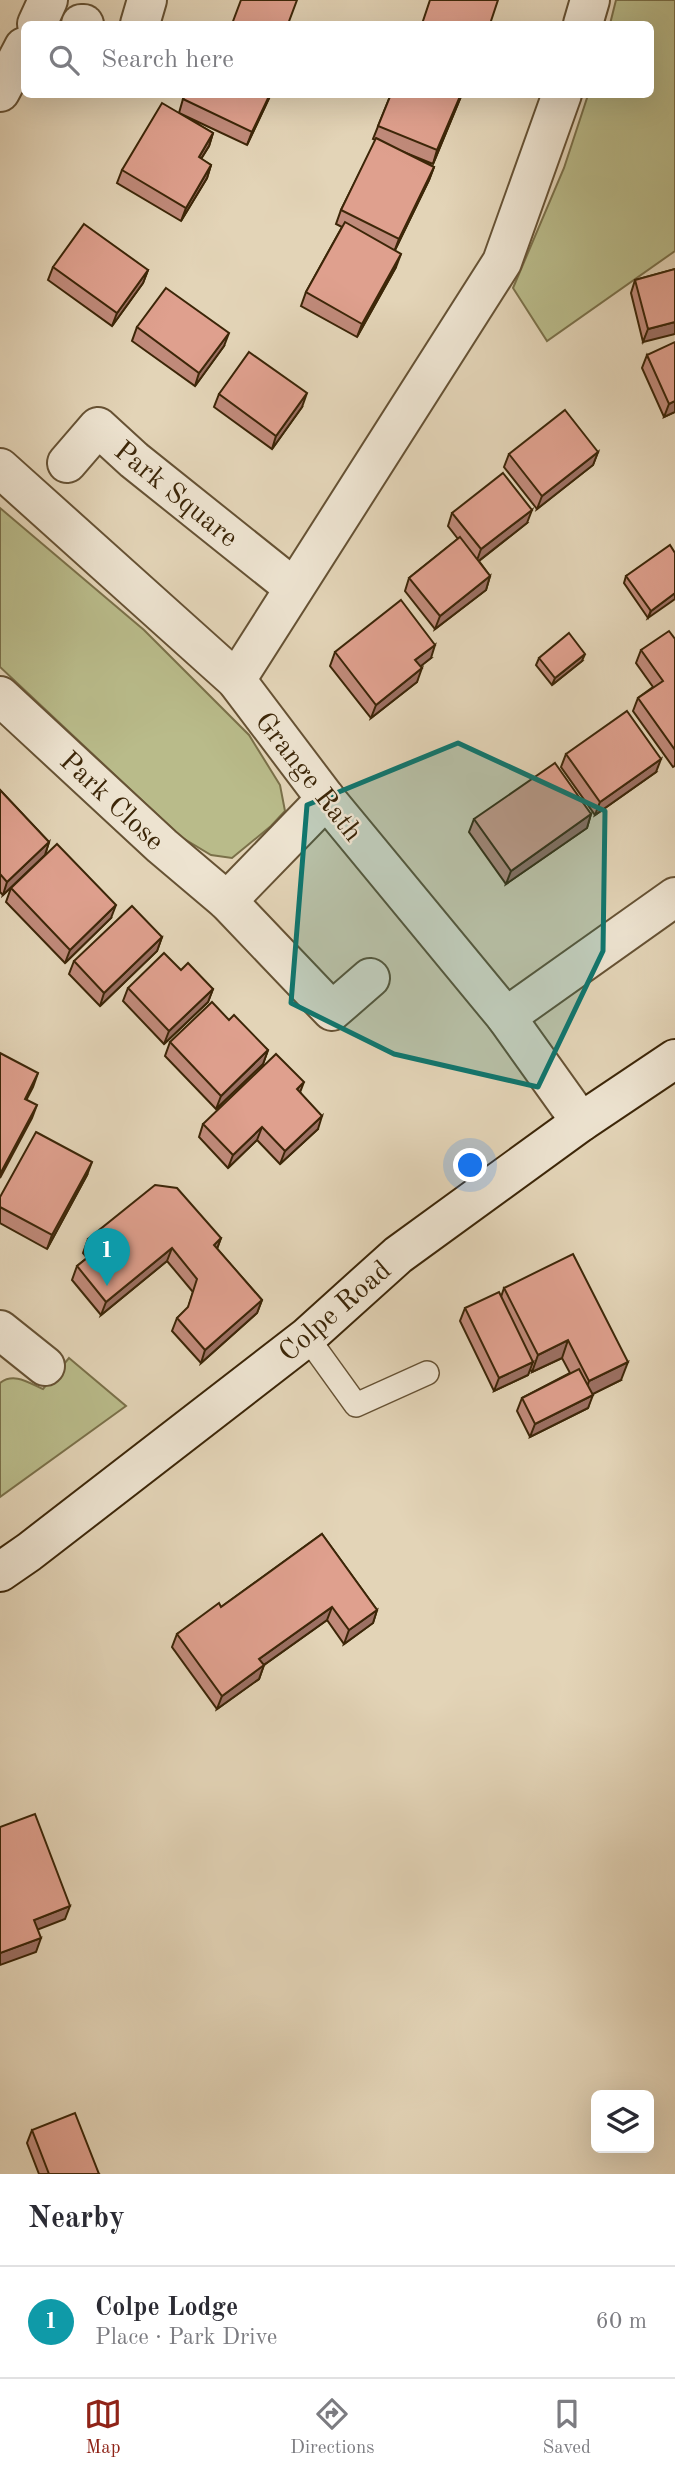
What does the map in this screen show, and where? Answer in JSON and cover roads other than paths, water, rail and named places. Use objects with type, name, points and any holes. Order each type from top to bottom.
[{"type":"street","points":[[141,21],[147,0]]},
{"type":"street","points":[[584,21],[590,0]]},
{"type":"street","points":[[0,92],[21,53]]},
{"type":"street","points":[[236,680],[502,262],[561,98]]},
{"type":"street","name":"Park Square","points":[[67,463],[98,427],[134,460],[294,588]]},
{"type":"street","name":"Grange Rath","points":[[0,468],[236,680],[326,799],[506,1017],[581,1122]]},
{"type":"street","name":"Park Close","points":[[0,696],[162,846],[227,901],[332,1011],[370,978]]},
{"type":"street","points":[[227,901],[326,799]]},
{"type":"street","points":[[506,1017],[675,897]]},
{"type":"street","name":"Colpe Road","points":[[0,1572],[307,1338],[398,1255],[581,1122],[675,1059]]},
{"type":"street","points":[[2,1337],[45,1366]]},
{"type":"lane","points":[[307,1338],[356,1405],[427,1373]]},
{"type":"place","name":"Colpe Lodge","points":[[107,1286]]}]
